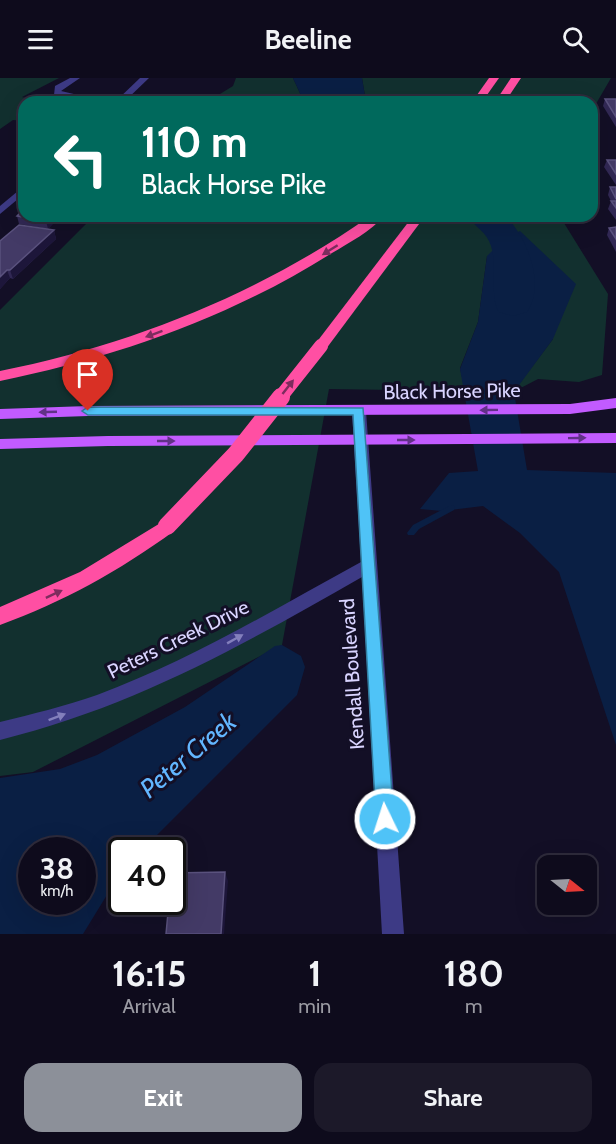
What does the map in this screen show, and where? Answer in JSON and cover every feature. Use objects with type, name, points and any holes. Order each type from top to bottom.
[{"type":"highway","points":[[481,96],[494,78]]},
{"type":"highway","points":[[504,96],[516,78]]},
{"type":"highway","points":[[0,376],[143,338],[191,320],[305,264],[369,222]]},
{"type":"highway","points":[[0,616],[24,608],[104,569],[167,526],[236,454],[414,222]]},
{"type":"main road","name":"Black Horse Pike","points":[[0,414],[88,411],[445,411],[570,408],[616,403]]},
{"type":"main road","points":[[0,444],[616,438]]},
{"type":"street","points":[[73,96],[57,93],[58,88],[76,78]]},
{"type":"street","points":[[125,96],[145,78]]},
{"type":"street","points":[[0,212],[18,195]]},
{"type":"street","name":"Kendall Boulevard","points":[[359,411],[367,566],[393,934]]},
{"type":"street","name":"Peters Creek Drive","points":[[0,730],[42,722],[147,683],[218,648],[367,566]]},
{"type":"green space","points":[[0,78],[59,78],[24,96],[18,96],[18,120],[13,120],[0,129]]},
{"type":"green space","points":[[236,78],[293,78],[301,96],[217,96],[233,86]]},
{"type":"green space","points":[[362,78],[611,78],[598,100],[598,96],[365,96]]},
{"type":"green space","points":[[88,222],[564,222],[608,294],[602,375],[579,382],[538,379],[513,392],[553,339],[487,256],[478,322],[460,368],[465,391],[329,389],[282,645],[33,772],[0,776],[0,310]]},
{"type":"water","points":[[293,78],[362,78],[365,96],[301,96]]},
{"type":"water","points":[[520,231],[576,284],[553,339],[514,392],[527,470],[616,473],[616,745],[559,572],[520,533],[483,506],[442,511],[420,509],[449,473],[478,471],[460,369],[478,322],[487,256],[505,238]]},
{"type":"water","points":[[282,645],[301,656],[305,667],[297,695],[155,837],[108,837],[108,893],[96,913],[96,837],[18,837],[18,915],[95,915],[83,934],[0,934],[0,778],[60,769],[97,755],[185,707],[275,646]]},
{"type":"building","points":[[605,99],[616,99],[616,117]]},
{"type":"building","points":[[607,160],[616,160],[616,174]]},
{"type":"building","points":[[610,187],[616,187],[616,199]]},
{"type":"building","points":[[19,225],[54,230],[0,277],[0,241]]},
{"type":"building","points":[[616,227],[616,239],[609,228]]},
{"type":"building","points":[[225,872],[221,934],[166,934],[168,915],[186,915],[186,873]]},
{"type":"waterway","points":[[492,222],[502,233],[512,254],[515,279],[513,304]]},
{"type":"waterway","name":"Peter Creek","points":[[411,533],[416,527],[451,508]]},
{"type":"route","points":[[88,411],[359,411],[367,566],[385,819]]}]
